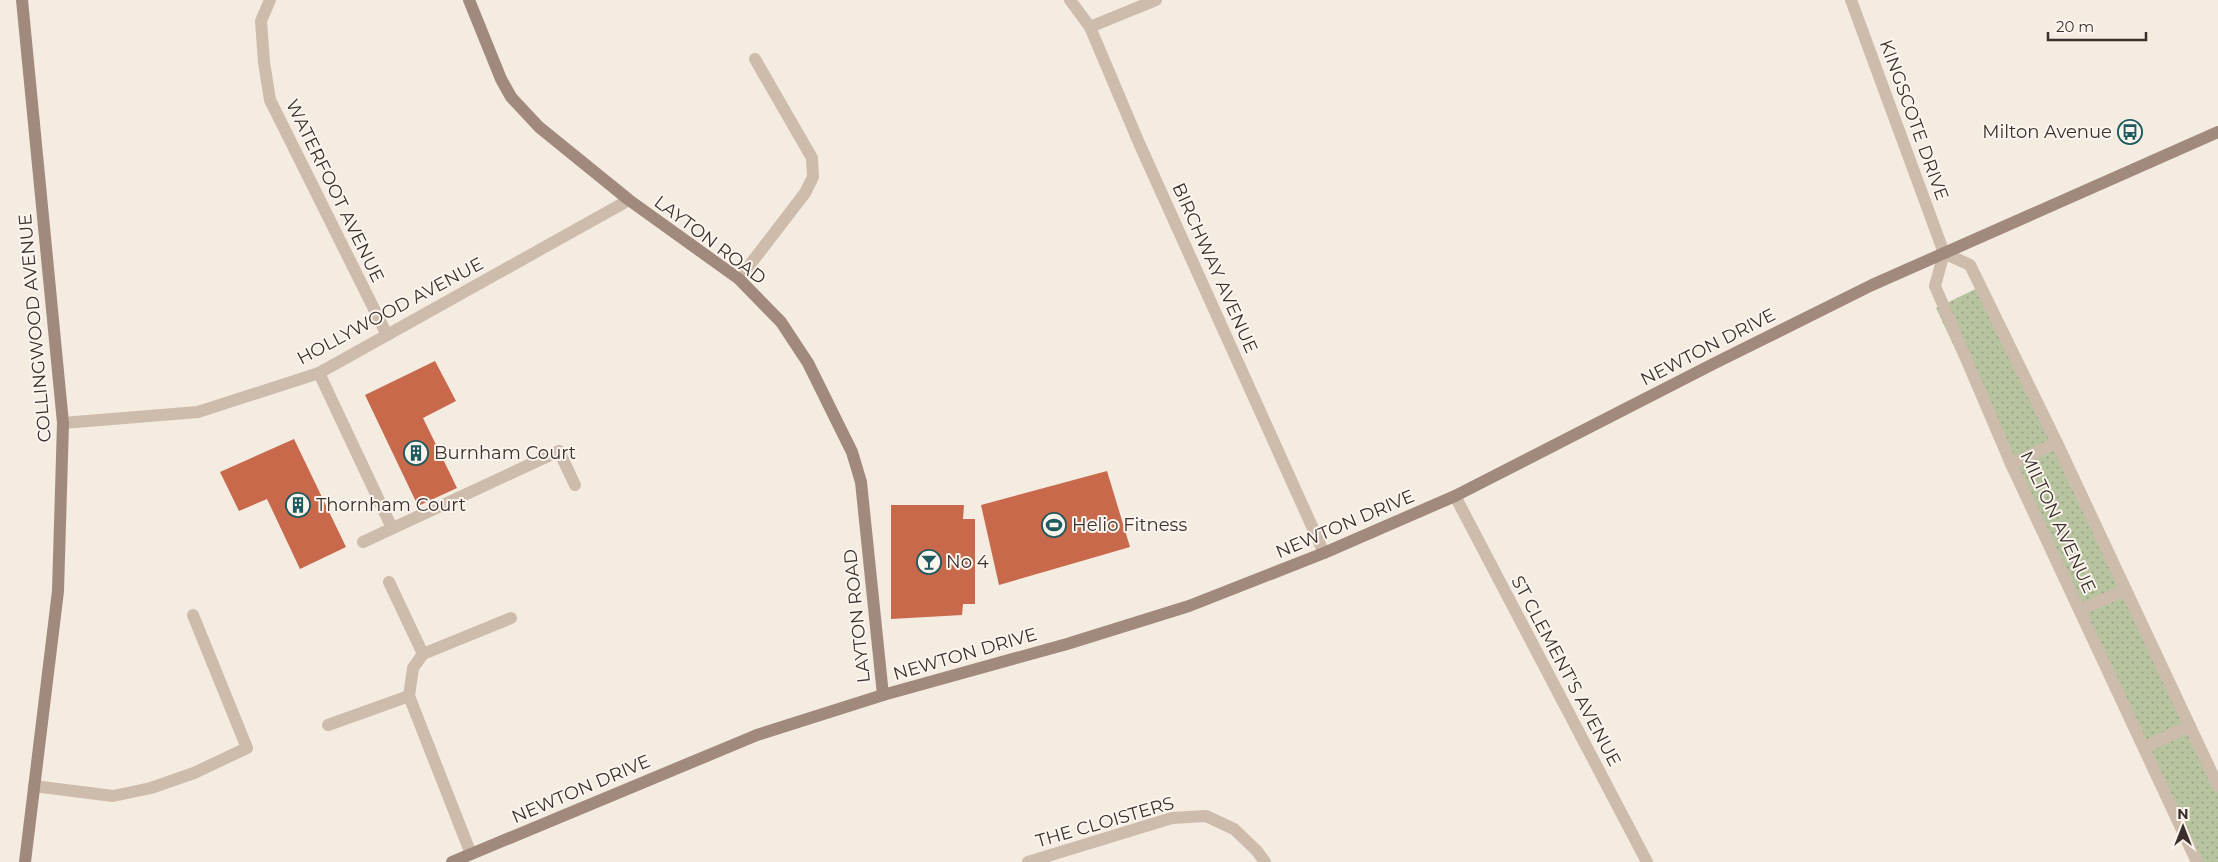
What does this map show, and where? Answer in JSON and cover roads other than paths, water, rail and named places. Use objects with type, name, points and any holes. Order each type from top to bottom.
[{"type":"main road","name":"COLLINGWOOD AVENUE","points":[[22,0],[64,423],[58,591],[24,862]]},
{"type":"main road","name":"LAYTON ROAD","points":[[469,0],[493,63],[511,97],[539,127],[629,200],[739,279],[782,322],[808,363],[852,452],[861,482],[884,696]]},
{"type":"main road","name":"NEWTON DRIVE","points":[[452,862],[732,745],[884,696],[1067,644],[1189,606],[1324,553],[1455,496],[1715,362],[1872,285],[2218,132]]},
{"type":"street","name":"WATERFOOT AVENUE","points":[[270,0],[261,21],[264,62],[270,100],[387,335]]},
{"type":"street","name":"BIRCHWAY AVENUE","points":[[1070,0],[1090,27],[1139,143],[1324,553]]},
{"type":"street","points":[[1090,27],[1156,0]]},
{"type":"street","name":"KINGSCOTE DRIVE","points":[[1851,0],[1944,253]]},
{"type":"street","points":[[739,279],[806,193],[814,177],[812,158],[755,59]]},
{"type":"street","name":"HOLLYWOOD AVENUE","points":[[64,423],[198,412],[319,373],[629,200]]},
{"type":"street","name":"MILTON AVENUE","points":[[2197,862],[2145,747],[2011,464],[1935,286],[1944,253],[1970,265],[2057,443],[2218,786]]},
{"type":"street","points":[[319,373],[392,528]]},
{"type":"street","points":[[2011,464],[2057,443]]},
{"type":"street","points":[[364,542],[559,451],[575,485]]},
{"type":"street","name":"ST CLEMENT'S AVENUE","points":[[1455,496],[1647,862]]},
{"type":"street","points":[[389,582],[423,654]]},
{"type":"street","points":[[2080,610],[2125,590]]},
{"type":"street","points":[[34,786],[113,796],[151,788],[194,773],[247,748],[193,615]]},
{"type":"street","points":[[471,854],[408,696],[413,668],[423,654],[511,618]]},
{"type":"street","points":[[328,725],[408,696]]},
{"type":"street","points":[[2145,747],[2190,726]]},
{"type":"street","name":"THE CLOISTERS","points":[[1028,862],[1172,818],[1206,816],[1234,829],[1257,851],[1265,862]]},
{"type":"place","name":"Milton Avenue","points":[[2130,132]]},
{"type":"place","name":"Burnham Court","points":[[416,453]]},
{"type":"place","name":"Thornham Court","points":[[298,505]]},
{"type":"place","name":"Helio Fitness","points":[[1054,525]]},
{"type":"place","name":"No 4","points":[[929,562]]}]
